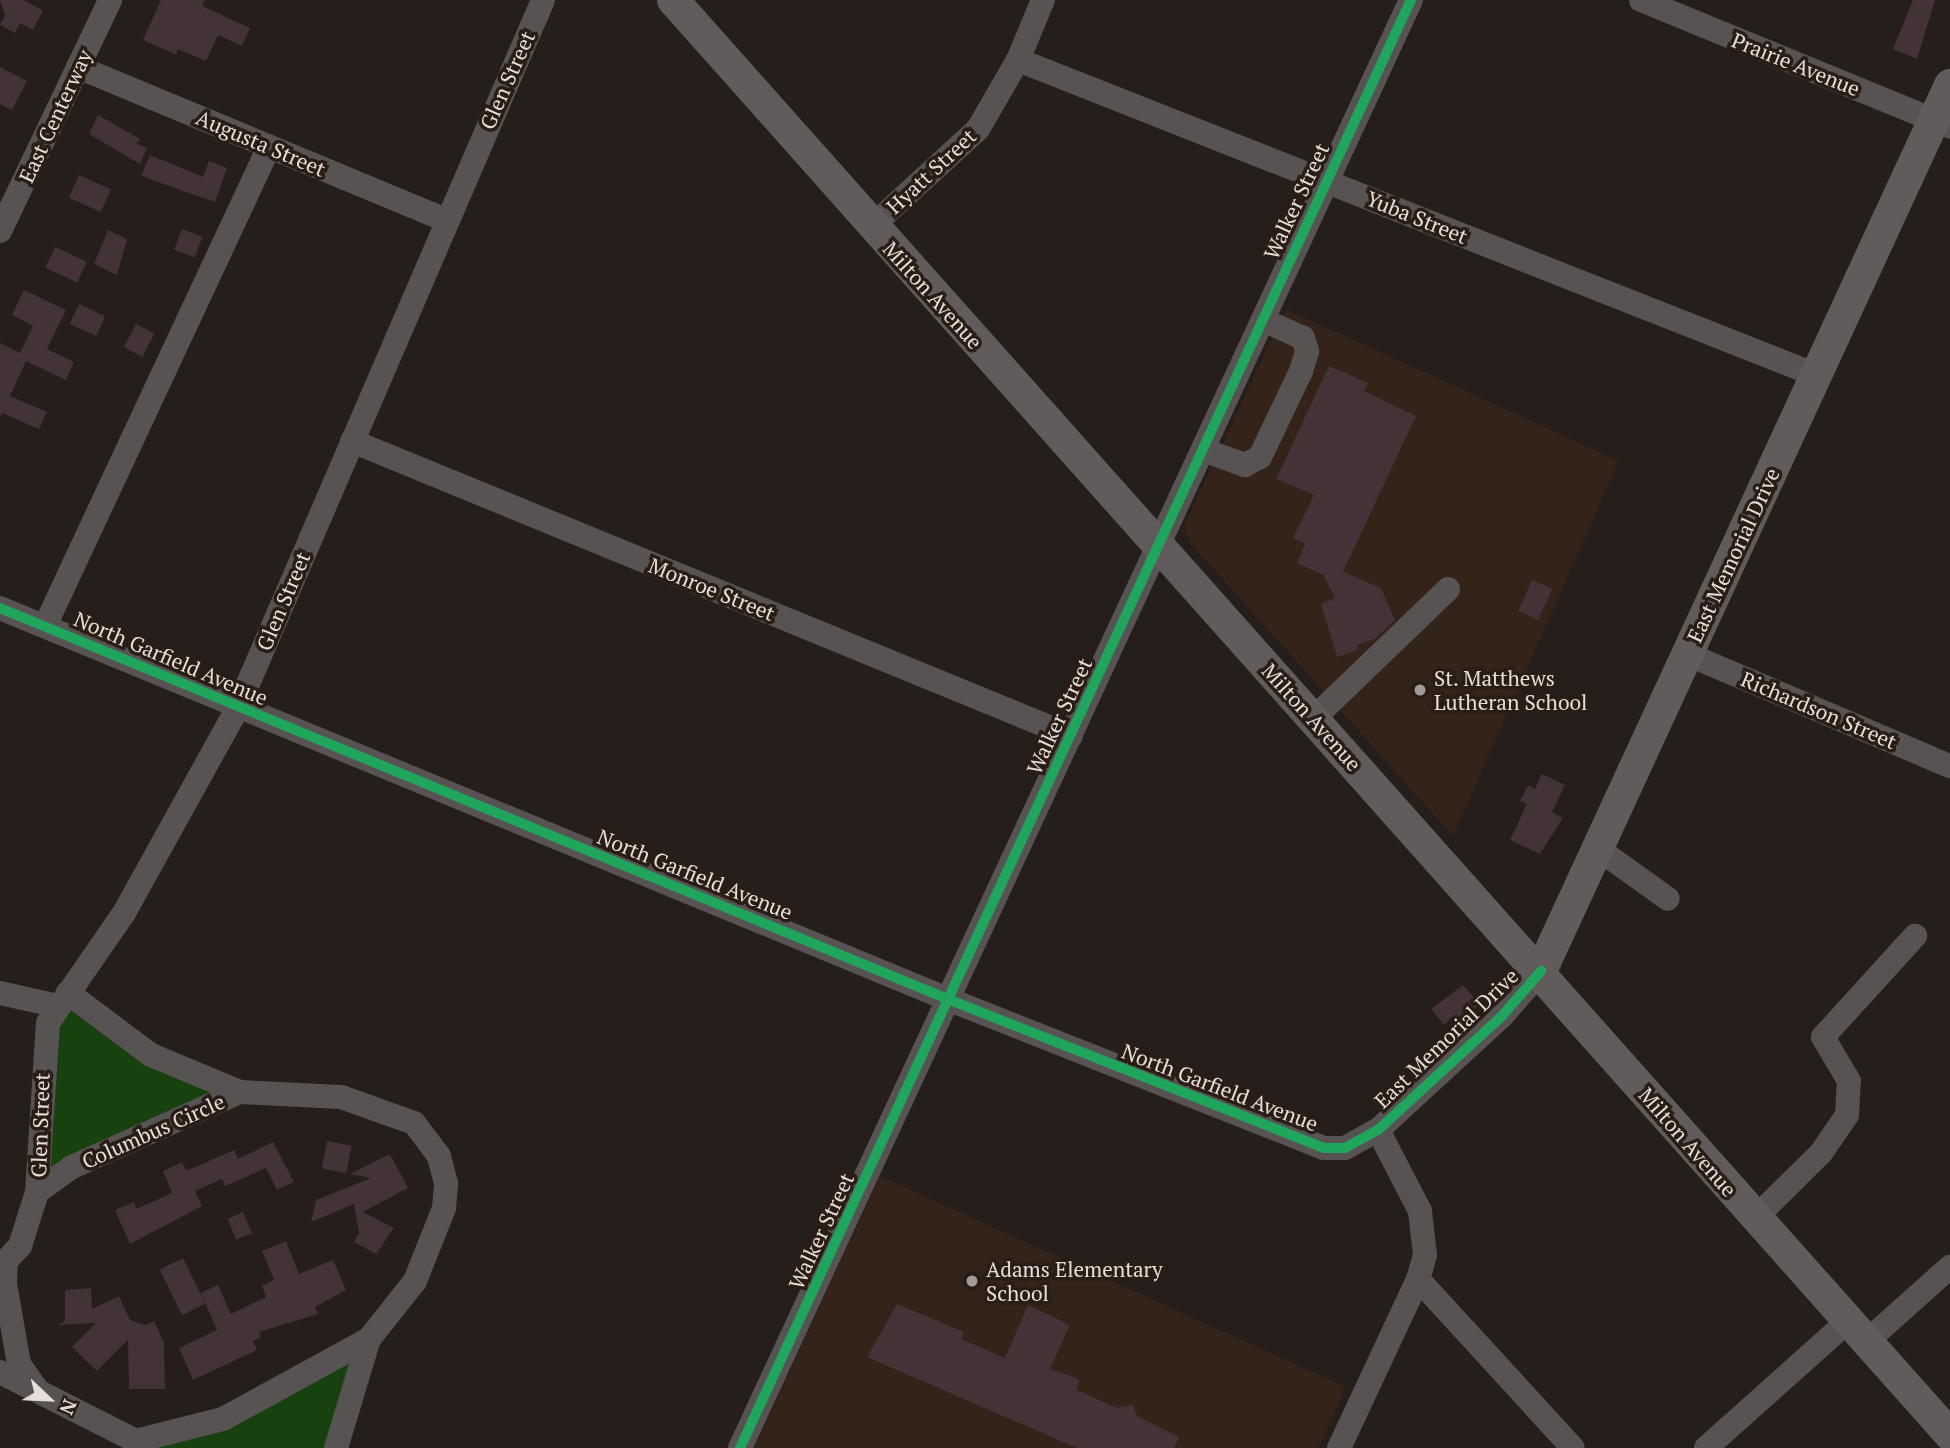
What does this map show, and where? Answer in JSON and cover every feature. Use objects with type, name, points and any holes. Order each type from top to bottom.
[{"type":"main road","name":"Milton Avenue","points":[[673,0],[871,226],[1541,971],[1754,1219],[1950,1435]]},
{"type":"main road","name":"East Memorial Drive","points":[[1541,971],[1816,375],[1942,124],[1950,85]]},
{"type":"street","name":"East Centerway","points":[[0,231],[110,0]]},
{"type":"street","name":"Glen Street","points":[[37,1192],[43,1039],[63,1000],[124,913],[238,707],[444,220],[543,0]]},
{"type":"street","name":"Hyatt Street","points":[[871,226],[978,129],[1018,60],[1043,0]]},
{"type":"street","name":"Walker Street","points":[[740,1448],[950,1000],[1411,0]]},
{"type":"street","name":"Prairie Avenue","points":[[1642,0],[1942,124]]},
{"type":"street","name":"Yuba Street","points":[[1018,60],[1816,375]]},
{"type":"street","name":"Augusta Street","points":[[78,67],[444,220]]},
{"type":"street","points":[[45,626],[269,147]]},
{"type":"street","points":[[1203,450],[1245,466],[1260,457],[1301,371],[1307,351],[1303,338],[1263,320]]},
{"type":"street","name":"Monroe Street","points":[[352,441],[1071,736]]},
{"type":"street","points":[[1314,718],[1448,589]]},
{"type":"street","name":"North Garfield Avenue","points":[[0,608],[950,1000],[1303,1141],[1345,1148],[1378,1130]]},
{"type":"street","name":"Richardson Street","points":[[1687,654],[1950,766]]},
{"type":"street","points":[[1597,848],[1668,899]]},
{"type":"street","points":[[1754,1219],[1821,1153],[1847,1115],[1849,1081],[1823,1037],[1915,936]]},
{"type":"street","name":"East Memorial Drive","points":[[1378,1130],[1502,1016],[1541,971]]},
{"type":"street","points":[[0,993],[63,1000]]},
{"type":"street","name":"Columbus Circle","points":[[63,1000],[151,1055],[240,1092],[363,1102],[414,1123],[436,1149],[446,1183],[440,1225],[415,1281],[369,1339],[336,1448]]},
{"type":"street","name":"Columbus Circle","points":[[38,1392],[19,1364],[12,1339],[3,1264],[20,1246],[37,1192],[72,1167],[240,1092]]},
{"type":"street","points":[[1339,1448],[1418,1279],[1425,1255],[1420,1211],[1378,1130]]},
{"type":"street","points":[[1706,1448],[1856,1333],[1950,1267]]},
{"type":"street","points":[[1418,1279],[1573,1448]]},
{"type":"street","name":"Columbus Circle","points":[[0,1372],[140,1445],[223,1419],[369,1339]]},
{"type":"shaded area","name":"St. Matthews Lutheran School","points":[[1286,309],[1619,461],[1453,836],[1191,544],[1184,526]]},
{"type":"shaded area","name":"Adams Elementary School","points":[[880,1176],[1346,1387],[1318,1448],[754,1448]]},
{"type":"green space","points":[[68,993],[240,1092],[38,1192],[40,1108]]},
{"type":"green space","points":[[369,1339],[336,1448],[144,1448]]},
{"type":"building","points":[[0,0],[23,0],[43,10],[33,30],[20,23],[15,33],[0,25],[5,15]]},
{"type":"building","points":[[161,0],[205,0],[202,6],[250,28],[242,46],[218,35],[206,61],[178,49],[176,55],[143,40]]},
{"type":"building","points":[[1913,0],[1935,0],[1917,59],[1893,49]]},
{"type":"building","points":[[0,67],[27,81],[12,110],[0,104]]},
{"type":"building","points":[[98,115],[140,139],[137,144],[147,148],[140,164],[89,134]]},
{"type":"building","points":[[150,155],[203,177],[209,161],[227,168],[215,202],[141,176]]},
{"type":"building","points":[[79,175],[111,189],[101,212],[69,198]]},
{"type":"building","points":[[182,229],[203,237],[195,257],[174,250]]},
{"type":"building","points":[[108,230],[127,239],[117,275],[94,264]]},
{"type":"building","points":[[55,247],[87,262],[77,283],[45,268]]},
{"type":"building","points":[[24,290],[66,310],[47,349],[74,362],[66,380],[26,361],[10,396],[47,412],[39,429],[2,413],[0,418],[0,343],[20,353],[33,326],[12,315]]},
{"type":"building","points":[[79,304],[105,316],[96,336],[70,324]]},
{"type":"building","points":[[136,324],[155,334],[142,357],[124,347]]},
{"type":"building","points":[[1329,366],[1368,383],[1364,391],[1416,416],[1343,572],[1381,588],[1395,620],[1375,639],[1357,645],[1358,650],[1337,657],[1321,604],[1335,598],[1323,575],[1297,563],[1305,544],[1293,538],[1314,495],[1276,479]]},
{"type":"building","points":[[1532,580],[1552,589],[1538,620],[1518,611]]},
{"type":"building","points":[[1542,774],[1565,785],[1552,812],[1563,818],[1540,854],[1510,840],[1527,804],[1520,801],[1528,785],[1535,789]]},
{"type":"building","points":[[1463,985],[1480,1004],[1458,1022],[1453,1016],[1444,1025],[1431,1009]]},
{"type":"building","points":[[327,1141],[352,1146],[346,1173],[322,1168]]},
{"type":"building","points":[[273,1142],[294,1182],[277,1190],[266,1168],[225,1186],[222,1179],[195,1191],[202,1206],[130,1244],[115,1210],[134,1202],[136,1209],[172,1193],[163,1171],[182,1162],[186,1170],[191,1169],[234,1150],[238,1159]]},
{"type":"building","points":[[390,1154],[408,1188],[363,1212],[394,1228],[376,1254],[354,1242],[359,1233],[354,1204],[311,1222],[316,1200],[371,1178],[350,1174]]},
{"type":"building","points":[[243,1212],[252,1233],[236,1240],[227,1219]]},
{"type":"building","points":[[286,1241],[299,1274],[333,1260],[346,1290],[315,1307],[318,1314],[259,1332],[261,1337],[253,1341],[257,1350],[193,1380],[179,1348],[217,1330],[201,1293],[218,1285],[231,1314],[266,1297],[262,1286],[274,1280],[262,1251]]},
{"type":"building","points":[[183,1258],[205,1304],[182,1315],[160,1269]]},
{"type":"building","points":[[91,1288],[92,1309],[119,1296],[130,1320],[145,1325],[154,1321],[164,1343],[165,1389],[129,1389],[128,1340],[97,1371],[72,1347],[96,1323],[59,1325],[65,1321],[65,1290]]},
{"type":"building","points":[[897,1304],[964,1332],[961,1339],[1005,1358],[1028,1305],[1070,1325],[1050,1369],[1079,1379],[1077,1390],[1117,1408],[1133,1405],[1137,1416],[1179,1437],[1174,1448],[1077,1448],[867,1357]]},
{"type":"cycle path","points":[[740,1448],[1411,0]]},
{"type":"cycle path","points":[[0,608],[950,1000],[1324,1148],[1345,1148],[1378,1130],[1502,1016],[1541,971]]},
{"type":"place","name":"St. Matthews Lutheran School","points":[[1420,690]]},
{"type":"place","name":"Adams Elementary School","points":[[972,1281]]}]
